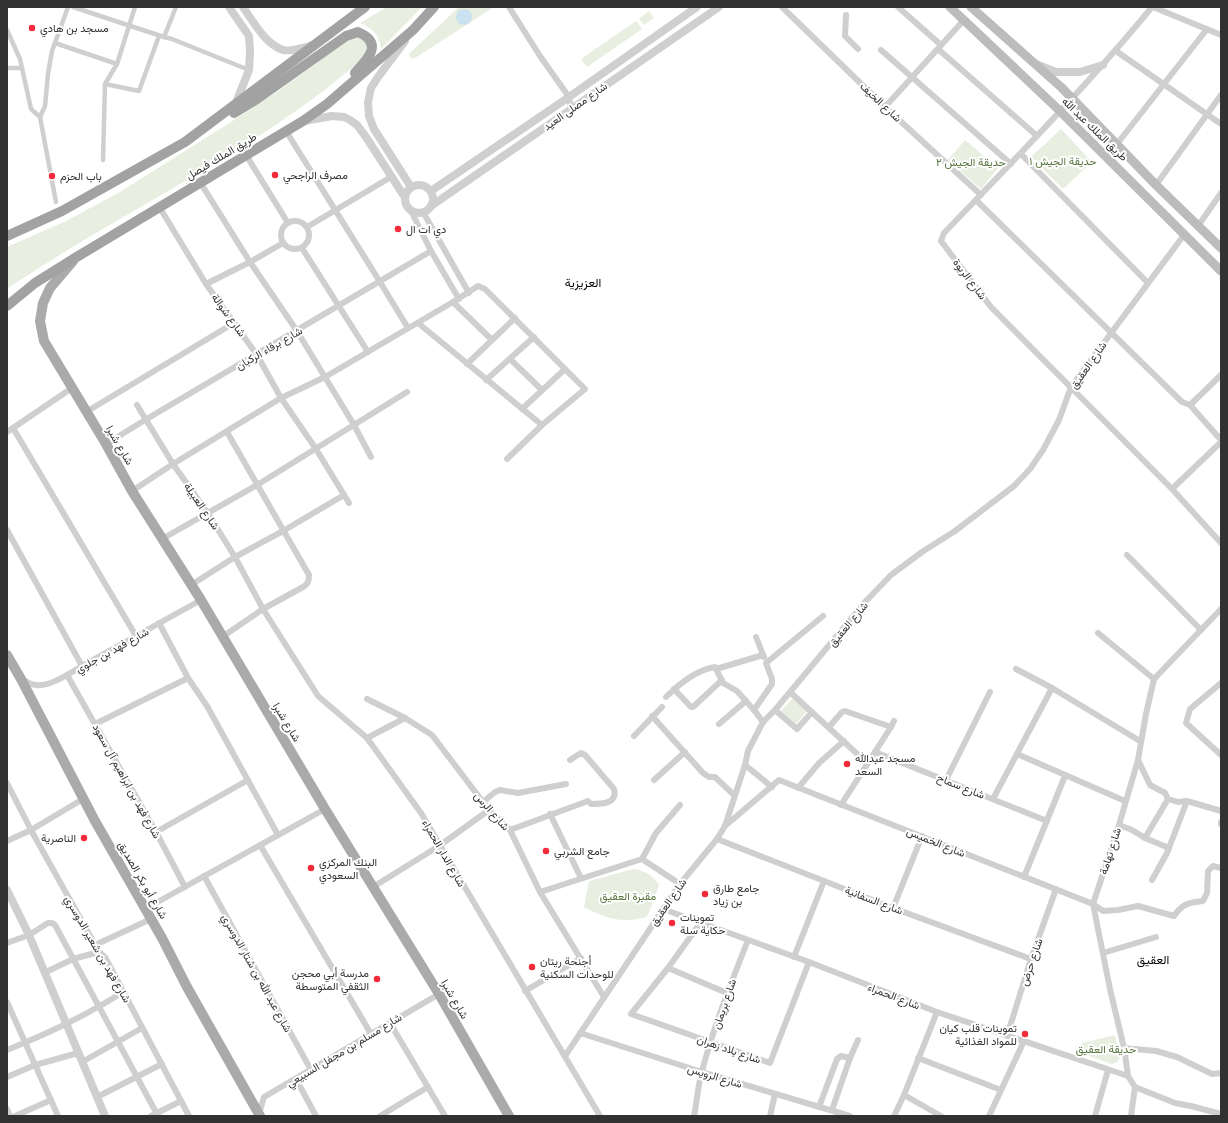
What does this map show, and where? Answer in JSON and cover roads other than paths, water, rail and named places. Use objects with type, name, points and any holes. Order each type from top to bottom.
[{"type":"highway","points":[[185,142],[365,7]]},
{"type":"highway","name":"طريق الملك فيصل","points":[[7,306],[35,284],[75,258],[303,121],[327,104],[413,30],[434,7]]},
{"type":"highway","points":[[7,236],[62,211],[185,142],[257,100],[346,36],[358,32],[364,35],[371,42],[372,49],[369,58],[327,104]]},
{"type":"main road","name":"طريق الملك عبد الله","points":[[950,7],[1060,111],[1221,271]]},
{"type":"main road","name":"طريق الملك عبد الله","points":[[971,7],[1072,98],[1156,185],[1221,248]]},
{"type":"main road","name":"شارع شبرا","points":[[75,258],[50,288],[43,303],[40,321],[44,341],[106,444],[132,491],[201,600],[325,809],[439,994],[506,1114]]},
{"type":"main road","name":"شارع أبو بكر الصديق","points":[[7,655],[83,799],[259,1115]]},
{"type":"street","points":[[56,202],[40,117],[45,106],[52,51],[68,7]]},
{"type":"street","points":[[73,7],[172,39],[249,70]]},
{"type":"street","points":[[103,160],[105,84],[117,64],[135,7]]},
{"type":"street","points":[[105,84],[139,91],[176,7]]},
{"type":"street","points":[[229,7],[249,36],[250,52],[249,70],[235,105]]},
{"type":"street","points":[[243,7],[265,37],[274,45],[284,50],[315,44]]},
{"type":"street","points":[[509,7],[540,56],[570,97],[571,109]]},
{"type":"street","name":"شارع مصلى العيد","points":[[431,191],[570,97],[697,7]]},
{"type":"street","name":"شارع مصلى العيد","points":[[431,206],[719,7]]},
{"type":"street","name":"شارع الخيف","points":[[782,7],[885,106],[981,195]]},
{"type":"street","points":[[898,7],[939,47],[1038,136]]},
{"type":"street","points":[[1153,7],[1221,34]]},
{"type":"street","name":"شارع الربوة","points":[[1153,7],[1116,51],[1038,136],[944,233],[941,241],[991,307],[1172,489],[1221,543]]},
{"type":"street","points":[[846,15],[845,36],[858,49]]},
{"type":"street","points":[[885,106],[964,21]]},
{"type":"street","points":[[1117,144],[1207,29]]},
{"type":"street","points":[[7,30],[20,59],[31,109],[40,117]]},
{"type":"street","points":[[411,187],[374,129],[369,116],[368,102],[371,88],[413,30]]},
{"type":"street","points":[[55,43],[117,64]]},
{"type":"street","points":[[881,50],[1011,164]]},
{"type":"street","points":[[1116,51],[1221,124]]},
{"type":"street","points":[[1036,64],[1056,72],[1080,72],[1103,65]]},
{"type":"street","points":[[7,68],[22,68]]},
{"type":"street","points":[[1156,185],[1221,95]]},
{"type":"street","points":[[303,121],[332,116],[344,117],[357,125],[404,196],[406,205],[412,211],[456,300],[491,340]]},
{"type":"street","points":[[286,131],[408,328]]},
{"type":"street","points":[[1021,154],[1148,283]]},
{"type":"street","points":[[246,155],[288,222]]},
{"type":"street","points":[[307,227],[391,177]]},
{"type":"street","points":[[200,182],[250,262],[297,331],[354,425],[371,457]]},
{"type":"street","points":[[404,196],[411,187],[420,184],[431,191],[433,198],[431,206],[423,212],[415,213],[412,211]]},
{"type":"street","points":[[1198,226],[1221,193]]},
{"type":"street","points":[[976,200],[1182,402],[1190,406],[1221,441],[1172,489]]},
{"type":"street","name":"شارع شوالة","points":[[160,208],[206,284],[257,355],[282,398],[316,449],[349,503]]},
{"type":"street","points":[[423,212],[469,293]]},
{"type":"street","points":[[288,222],[301,222],[307,227],[309,231],[308,241],[302,248],[288,248],[283,243],[281,233],[282,229],[288,222]]},
{"type":"street","name":"شارع العقيق","points":[[565,1056],[680,884],[716,840],[725,826],[745,765],[748,751],[762,722],[775,710],[866,601],[892,575],[922,552],[955,531],[1014,486],[1030,469],[1043,450],[1059,420],[1071,388],[1184,235]]},
{"type":"street","points":[[206,284],[250,262],[283,243]]},
{"type":"street","points":[[302,248],[368,352]]},
{"type":"street","name":"شارع برقاء الركبان","points":[[106,444],[431,251]]},
{"type":"street","points":[[132,491],[173,464],[282,398],[325,378],[469,293],[478,286],[485,289],[585,389],[542,425],[507,459]]},
{"type":"street","points":[[467,364],[515,318]]},
{"type":"street","points":[[86,412],[234,323]]},
{"type":"street","points":[[418,323],[542,425]]},
{"type":"street","points":[[486,380],[534,337]]},
{"type":"street","points":[[510,359],[542,390]]},
{"type":"street","points":[[522,409],[565,369]]},
{"type":"street","points":[[1190,406],[1221,375]]},
{"type":"street","points":[[7,432],[72,388]]},
{"type":"street","points":[[162,539],[207,512],[257,485],[407,392]]},
{"type":"street","name":"شارع العبيلة","points":[[137,405],[173,464],[207,512],[235,557],[263,609]]},
{"type":"street","points":[[13,428],[136,636]]},
{"type":"street","points":[[222,636],[263,609],[303,587],[309,580],[309,575],[227,432]]},
{"type":"street","points":[[191,585],[235,557],[344,495]]},
{"type":"street","points":[[7,530],[82,666]]},
{"type":"street","points":[[1127,555],[1200,630]]},
{"type":"street","name":"شارع فهد بن جلوي","points":[[21,679],[35,685],[45,685],[67,675],[201,600]]},
{"type":"street","name":"شارع الدار الحمراء","points":[[263,609],[318,696],[367,738],[420,814],[600,1116]]},
{"type":"street","points":[[1098,633],[1154,679],[1221,609]]},
{"type":"street","points":[[766,663],[823,616]]},
{"type":"street","points":[[159,623],[188,678],[207,706],[278,835]]},
{"type":"street","points":[[754,710],[772,684],[772,679],[756,638]]},
{"type":"street","points":[[666,698],[674,689],[693,675],[713,667],[716,668],[763,655]]},
{"type":"street","points":[[716,668],[725,685],[733,688],[754,710],[762,722]]},
{"type":"street","points":[[1016,669],[1052,688],[1140,741]]},
{"type":"street","name":"شارع فهد بن ابراهيم آل سعود","points":[[67,675],[156,832],[185,887]]},
{"type":"street","points":[[95,724],[188,678]]},
{"type":"street","name":"شارع تهامة","points":[[1135,1087],[1128,1076],[1124,1048],[1110,990],[1093,904],[1119,825],[1138,760],[1140,741],[1154,679]]},
{"type":"street","points":[[674,689],[689,706],[693,707],[722,680]]},
{"type":"street","points":[[1221,683],[1190,709],[1186,722],[1221,755]]},
{"type":"street","points":[[993,799],[1052,688]]},
{"type":"street","points":[[790,692],[867,763]]},
{"type":"street","points":[[946,780],[990,692]]},
{"type":"street","name":"شارع الرس","points":[[367,699],[405,718],[432,735],[489,810],[510,830],[540,892],[604,997]]},
{"type":"street","points":[[719,724],[746,701]]},
{"type":"street","points":[[634,736],[662,707]]},
{"type":"street","points":[[775,710],[797,729],[812,712]]},
{"type":"street","points":[[829,727],[842,712],[845,711],[893,724],[841,804]]},
{"type":"street","points":[[652,716],[704,773],[709,777],[715,777],[734,795]]},
{"type":"street","points":[[367,738],[405,718]]},
{"type":"street","points":[[798,788],[819,763],[844,741]]},
{"type":"street","points":[[1215,749],[1221,743]]},
{"type":"street","points":[[654,780],[685,752]]},
{"type":"street","name":"شارع سماح","points":[[875,752],[1047,821]]},
{"type":"street","points":[[510,830],[588,801],[591,804],[604,804],[614,798],[614,789],[585,755],[581,753],[570,760]]},
{"type":"street","points":[[1017,754],[1125,801]]},
{"type":"street","points":[[1138,760],[1150,785],[1165,794],[1168,799],[1178,802],[1187,801],[1221,811]]},
{"type":"street","points":[[725,826],[772,787],[745,765]]},
{"type":"street","points":[[1024,877],[1066,776]]},
{"type":"street","points":[[156,832],[248,780]]},
{"type":"street","name":"شارع الخميس","points":[[772,787],[779,780],[1056,889],[1093,904],[1103,911],[1138,906],[1174,916],[1180,907],[1192,902],[1203,901],[1207,893],[1208,870],[1214,866],[1221,868]]},
{"type":"street","name":"شارع فهد بن شعير الدوسري","points":[[7,783],[98,952],[105,957],[189,1116]]},
{"type":"street","points":[[483,802],[495,792],[500,790],[518,793],[566,784]]},
{"type":"street","points":[[7,841],[31,830],[83,799]]},
{"type":"street","points":[[1145,838],[1168,799]]},
{"type":"street","points":[[1152,880],[1169,848],[1187,801]]},
{"type":"street","points":[[540,892],[642,859],[656,833],[680,805]]},
{"type":"street","points":[[145,909],[325,809]]},
{"type":"street","points":[[373,887],[439,846],[489,810]]},
{"type":"street","points":[[550,814],[581,878]]},
{"type":"street","points":[[1119,825],[1169,848]]},
{"type":"street","points":[[893,908],[922,836]]},
{"type":"street","name":"شارع السفانية","points":[[716,840],[1031,959]]},
{"type":"street","points":[[260,845],[371,1034]]},
{"type":"street","points":[[642,859],[680,884]]},
{"type":"street","name":"شارع عبد الله بن شتار الدوسري","points":[[204,876],[311,1070]]},
{"type":"street","points":[[794,957],[824,881]]},
{"type":"street","name":"شارع حرض","points":[[1007,1036],[1031,959],[1056,889]]},
{"type":"street","points":[[7,890],[29,935],[105,1116]]},
{"type":"street","name":"شارع الحمراء","points":[[663,909],[809,962],[936,1012],[1128,1076]]},
{"type":"street","points":[[95,945],[151,919]]},
{"type":"street","points":[[701,922],[668,968],[727,993]]},
{"type":"street","points":[[7,943],[29,935],[48,923],[55,925],[137,1076],[155,1115],[181,1101]]},
{"type":"street","points":[[1103,953],[1156,937]]},
{"type":"street","name":"شارع بريمان","points":[[694,1116],[702,1072],[727,993],[748,940]]},
{"type":"street","points":[[44,973],[74,959],[98,952]]},
{"type":"street","points":[[526,991],[581,958]]},
{"type":"street","name":"شارع بلاد زهران","points":[[668,968],[631,1014],[770,1064],[809,962]]},
{"type":"street","points":[[7,1050],[25,1043],[100,1007],[123,992]]},
{"type":"street","name":"شارع مسلم بن مجفل السبيعي","points":[[259,1115],[264,1097],[439,994]]},
{"type":"street","points":[[7,1002],[58,1116]]},
{"type":"street","points":[[894,1116],[904,1096],[936,1012]]},
{"type":"street","points":[[390,1023],[445,1116]]},
{"type":"street","points":[[82,1062],[142,1028]]},
{"type":"street","name":"شارع الرويس","points":[[580,1033],[702,1072],[818,1106],[830,1112],[850,1116]]},
{"type":"street","points":[[830,1112],[858,1040]]},
{"type":"street","points":[[989,1116],[1024,1041]]},
{"type":"street","points":[[1124,1048],[1156,1051],[1177,1058],[1212,1074],[1221,1073]]},
{"type":"street","points":[[7,1076],[35,1065],[78,1053]]},
{"type":"street","points":[[818,1106],[836,1059],[841,1056],[850,1058]]},
{"type":"street","points":[[918,1058],[1001,1090]]},
{"type":"street","points":[[97,1097],[162,1064]]},
{"type":"street","points":[[1095,1116],[1108,1070]]},
{"type":"street","points":[[296,1079],[316,1116]]},
{"type":"street","points":[[380,1116],[428,1087]]},
{"type":"street","points":[[1131,1116],[1135,1087],[1175,1103],[1221,1114]]},
{"type":"street","points":[[770,1116],[775,1094]]},
{"type":"street","points":[[904,1096],[941,1116]]},
{"type":"street","points":[[15,1116],[51,1100]]},
{"type":"street","points":[[7,1109],[10,1116]]},
{"type":"water","points":[[464,9],[471,14],[472,17],[467,24],[464,25],[457,20],[456,17],[461,10]]},
{"type":"place","name":"مسجد بن هادي","points":[[32,28]]},
{"type":"place","name":"مصرف الراجحي","points":[[275,175]]},
{"type":"place","name":"باب الحزم","points":[[52,176]]},
{"type":"place","name":"دي ات ال","points":[[398,229]]},
{"type":"place","name":"مسجد عبدالله السعد","points":[[847,764]]},
{"type":"place","name":"الناصرية","points":[[84,838]]},
{"type":"place","name":"جامع الشربي","points":[[546,851]]},
{"type":"place","name":"البنك المركزي السعودي","points":[[311,868]]},
{"type":"place","name":"جامع طارق بن زياد","points":[[705,894]]},
{"type":"place","name":"تموينات حكاية سلة","points":[[672,923]]},
{"type":"place","name":"أجنحة ريتان للوحدات السكنية","points":[[532,967]]},
{"type":"place","name":"مدرسة أبي محجن الثقفي المتوسطة","points":[[377,979]]},
{"type":"place","name":"تموينات قلب كيان للمواد الغذائية","points":[[1025,1034]]},
{"type":"district","name":"العزيزية","points":[[583,283]]},
{"type":"district","name":"العقيق","points":[[1153,960]]},
{"type":"park label","name":"حديقة الجيش ١","points":[[1063,161]]},
{"type":"park label","name":"حديقة الجيش ٢","points":[[971,162]]},
{"type":"park label","name":"مقبرة العقيق","points":[[628,896]]},
{"type":"park label","name":"حديقة العقيق","points":[[1106,1049]]}]
